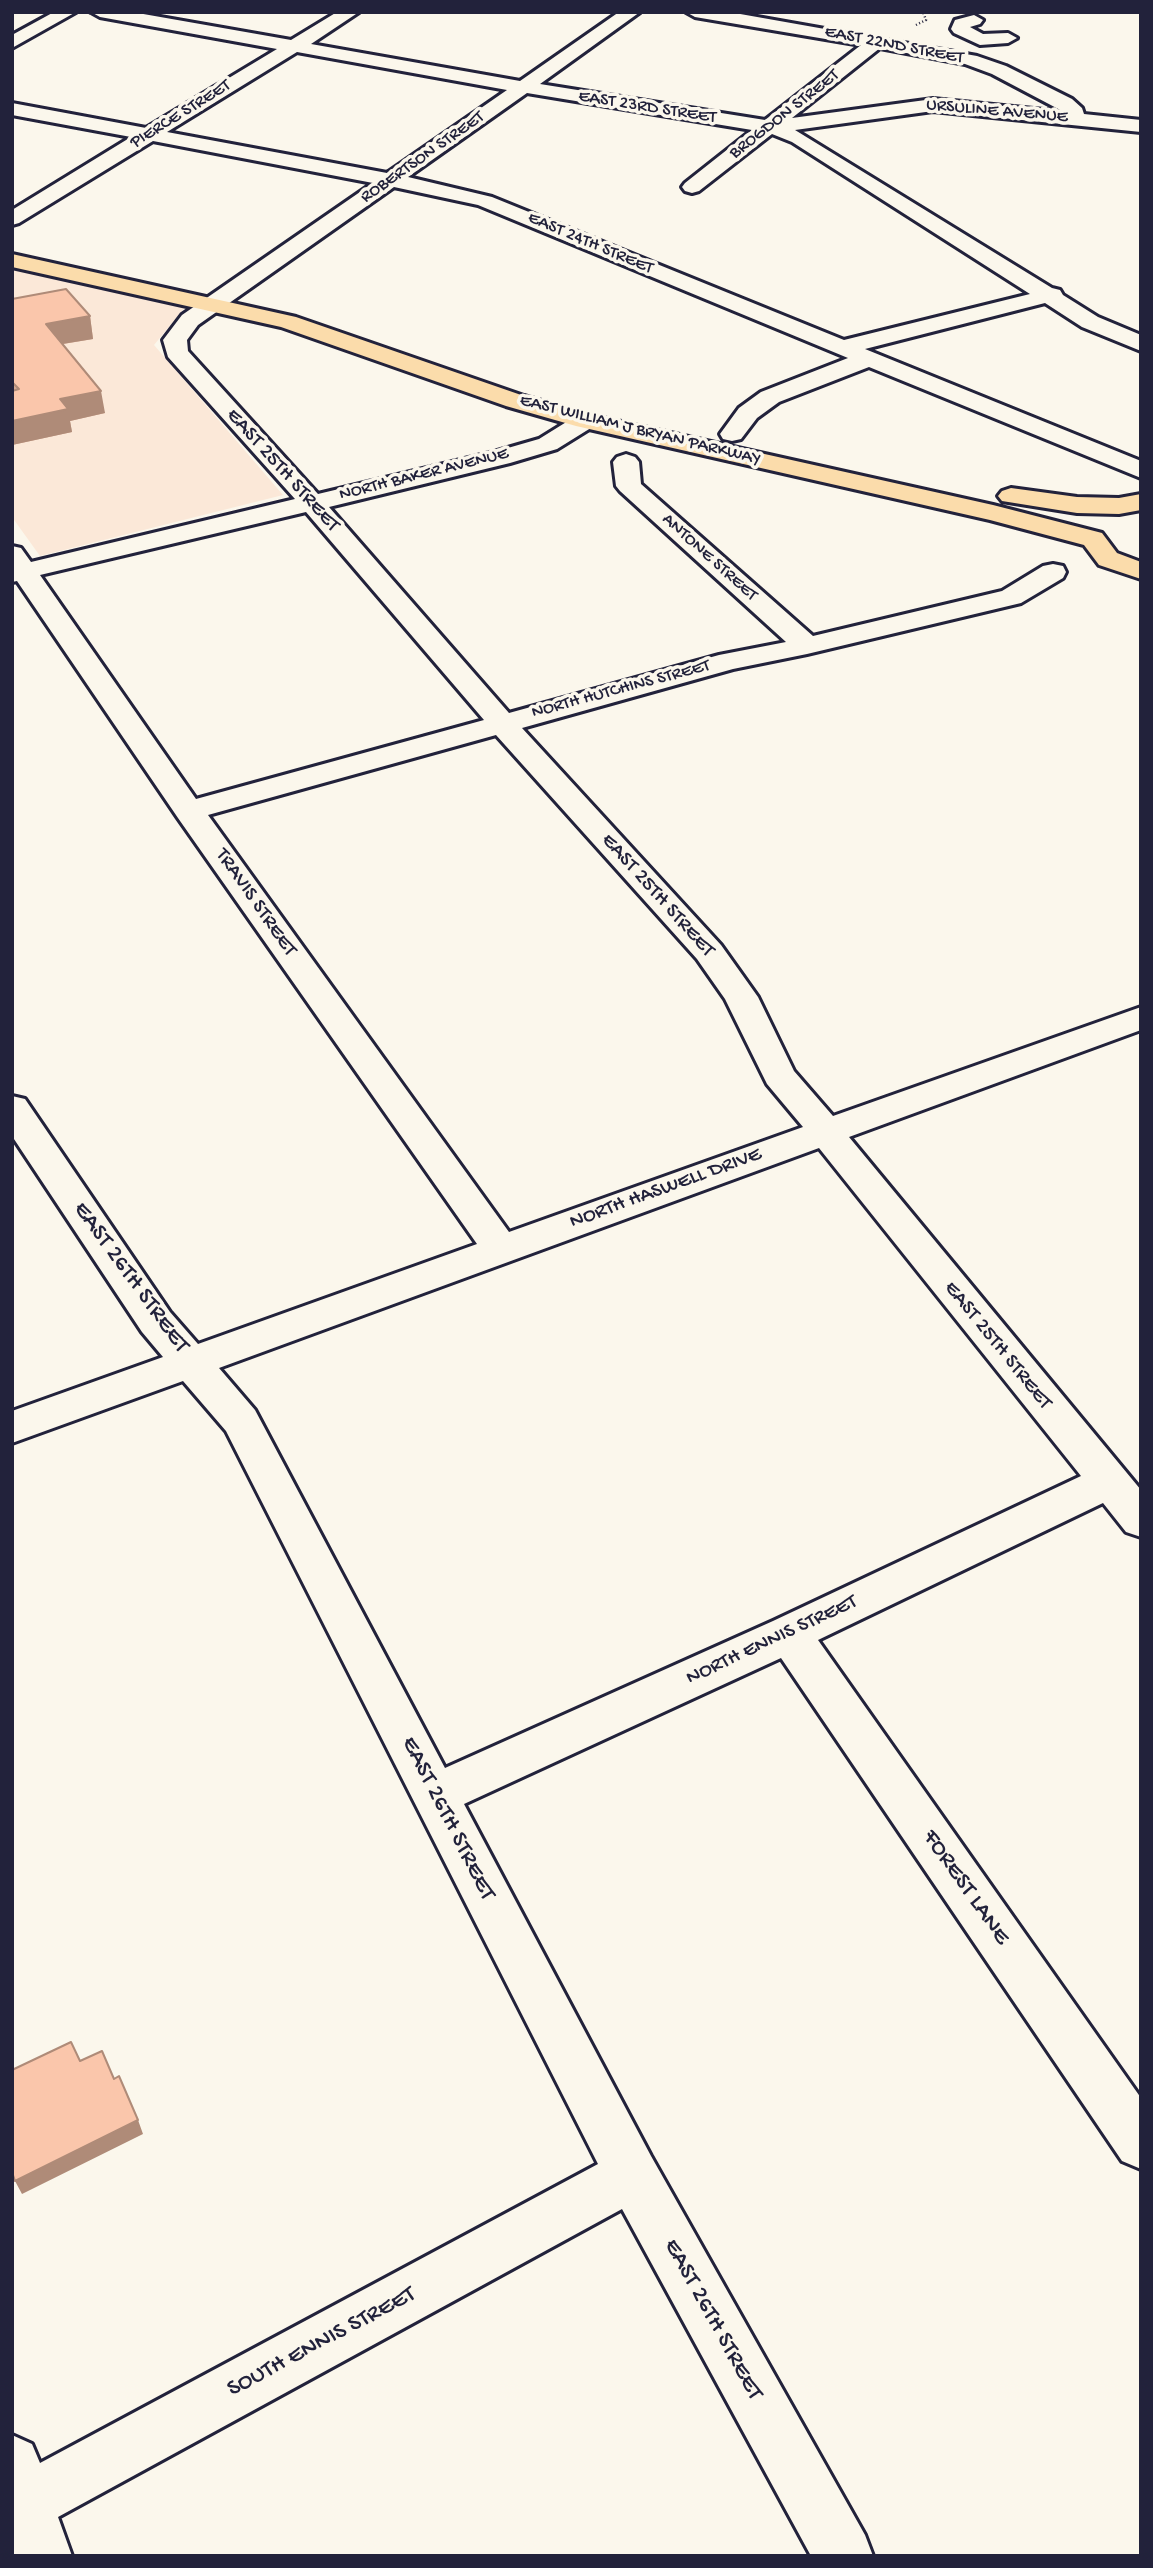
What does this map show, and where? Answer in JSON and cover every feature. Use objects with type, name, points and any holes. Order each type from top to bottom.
[{"type":"main road","name":"EAST WILLIAM J BRYAN PARKWAY","points":[[12,243],[224,297],[515,401],[584,421],[993,513],[1093,539],[1108,559],[1141,571]]},
{"type":"main road","name":"EAST WILLIAM J BRYAN PARKWAY","points":[[12,260],[321,312],[572,398],[1015,497],[1077,505],[1130,504]]},
{"type":"main road","points":[[1093,539],[1094,527],[1101,517],[1130,504]]},
{"type":"street","points":[[12,43],[67,12]]},
{"type":"street","name":"EAST 23RD STREET","points":[[100,12],[522,88],[771,127],[799,138],[1052,295],[1090,322],[1141,344]]},
{"type":"street","name":"PIERCE STREET","points":[[12,219],[350,12]]},
{"type":"street","name":"ROBERTSON STREET","points":[[224,297],[631,12]]},
{"type":"street","name":"EAST 22ND STREET","points":[[695,12],[946,54],[999,70],[1072,108],[1075,112],[1074,119]]},
{"type":"street","points":[[974,20],[961,24],[960,29],[980,40],[1008,38]]},
{"type":"street","name":"BROGDON STREET","points":[[692,187],[877,42]]},
{"type":"street","name":"URSULINE AVENUE","points":[[771,127],[933,105],[1141,126]]},
{"type":"street","name":"EAST 24TH STREET","points":[[12,108],[453,192],[485,201],[1141,470]]},
{"type":"street","points":[[840,348],[1052,295]]},
{"type":"street","name":"EAST 25TH STREET","points":[[224,297],[190,320],[175,340],[176,352],[312,503],[501,722],[709,952],[741,997],[779,1076],[827,1131],[845,1159],[1141,1520]]},
{"type":"street","points":[[732,434],[748,413],[770,397],[867,359]]},
{"type":"street","name":"NORTH BAKER AVENUE","points":[[16,566],[312,503],[548,444],[584,421]]},
{"type":"street","name":"ANTONE STREET","points":[[626,462],[629,486],[807,646]]},
{"type":"street","name":"TRAVIS STREET","points":[[16,566],[501,1250]]},
{"type":"street","name":"NORTH HUTCHINS STREET","points":[[189,811],[501,722],[729,661],[807,646],[1011,597],[1053,572]]},
{"type":"street","name":"NORTH HASWELL DRIVE","points":[[12,1427],[1141,1018]]},
{"type":"street","name":"EAST 26TH STREET","points":[[12,1108],[156,1322],[241,1421],[632,2175],[844,2556]]},
{"type":"street","name":"NORTH ENNIS STREET","points":[[435,1795],[789,1634],[1108,1482]]},
{"type":"street","name":"FOREST LANE","points":[[789,1634],[1141,2143]]},
{"type":"street","name":"SOUTH ENNIS STREET","points":[[23,2508],[632,2175]]},
{"type":"path","points":[[923,12],[927,19]]},
{"type":"shaded area","points":[[12,268],[186,306],[154,345],[283,495],[40,556],[12,517]]},
{"type":"building","points":[[66,289],[90,316],[46,324],[101,391],[60,399],[68,409],[12,421],[12,391],[19,389],[12,382],[12,299]]},
{"type":"building","points":[[71,2042],[80,2061],[102,2051],[114,2079],[119,2076],[138,2120],[15,2181],[12,2172],[12,2070]]}]
